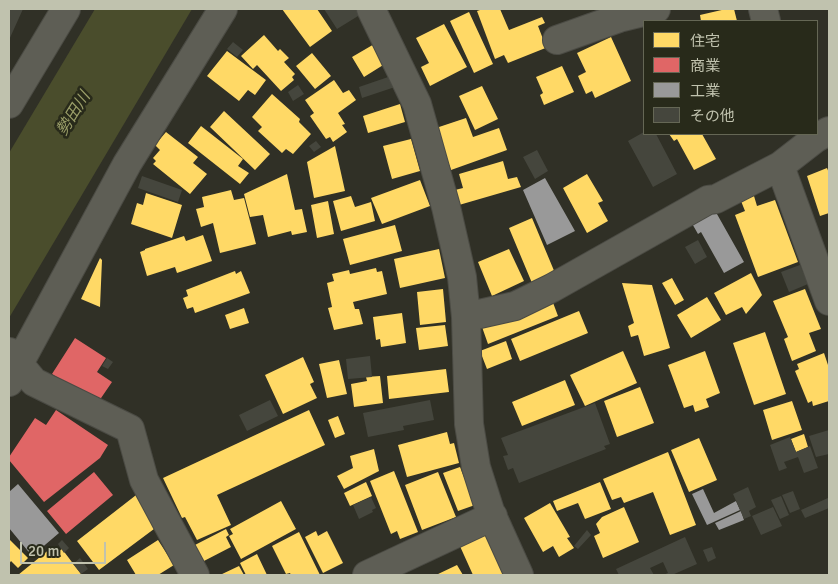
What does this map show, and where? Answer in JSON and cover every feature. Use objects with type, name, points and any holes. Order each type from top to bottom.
[{"type":"street","points":[[9,104],[66,9]]},
{"type":"street","points":[[195,575],[144,480],[130,429],[34,382],[12,366],[127,164],[217,18],[238,9]]},
{"type":"street","points":[[371,9],[417,104],[446,207],[462,277],[466,317],[469,424],[476,467],[493,516],[519,575]]},
{"type":"street","points":[[557,40],[619,18],[656,9]]},
{"type":"street","points":[[466,317],[515,306],[537,296],[708,200],[716,199],[780,166],[820,134]]},
{"type":"street","points":[[780,166],[829,301]]},
{"type":"street","points":[[367,575],[493,516]]},
{"type":"water","name":"勢田川","points":[[95,9],[192,9],[9,318],[9,153]]},
{"type":"building: 住宅","points":[[282,9],[317,9],[332,31],[310,47]]},
{"type":"building: 住宅","points":[[500,9],[509,30],[542,17],[545,23],[538,26],[543,39],[549,37],[553,45],[508,63],[504,55],[495,59],[477,11]]},
{"type":"building: 住宅","points":[[734,9],[737,20],[701,20],[700,15]]},
{"type":"building: 住宅","points":[[469,12],[493,64],[474,73],[450,21]]},
{"type":"building: 住宅","points":[[444,24],[467,67],[430,86],[421,67],[429,63],[416,38]]},
{"type":"building: 住宅","points":[[264,35],[278,51],[280,49],[289,58],[284,62],[295,74],[292,77],[294,80],[281,91],[257,65],[253,69],[241,56]]},
{"type":"building: 住宅","points":[[611,37],[631,81],[595,98],[592,91],[586,94],[578,76],[586,72],[577,53]]},
{"type":"building: 住宅","points":[[376,43],[388,62],[364,77],[352,57]]},
{"type":"building: 住宅","points":[[227,51],[266,80],[255,95],[248,90],[239,101],[207,76]]},
{"type":"building: 住宅","points":[[312,53],[331,76],[315,89],[296,66]]},
{"type":"building: 住宅","points":[[562,66],[574,92],[544,105],[540,95],[543,93],[536,77]]},
{"type":"building: 住宅","points":[[334,80],[343,93],[349,90],[356,100],[338,113],[345,124],[342,125],[347,132],[333,142],[330,137],[326,139],[310,116],[314,113],[305,100]]},
{"type":"building: 住宅","points":[[482,86],[498,119],[475,130],[459,96]]},
{"type":"building: 住宅","points":[[272,94],[300,119],[299,122],[311,134],[293,154],[286,149],[282,153],[258,131],[262,127],[252,117]]},
{"type":"building: 住宅","points":[[400,104],[405,122],[368,133],[363,116]]},
{"type":"building: 住宅","points":[[224,111],[270,154],[255,170],[210,127]]},
{"type":"building: 住宅","points":[[466,118],[473,137],[499,128],[507,150],[451,170],[436,128]]},
{"type":"building: 住宅","points":[[201,126],[243,159],[238,166],[249,173],[240,184],[188,143]]},
{"type":"building: 住宅","points":[[166,132],[198,157],[193,163],[207,174],[190,194],[153,164],[156,161],[153,158],[160,150],[155,145]]},
{"type":"building: 住宅","points":[[670,135],[703,135],[716,159],[694,170],[677,139],[674,141]]},
{"type":"building: 住宅","points":[[411,139],[420,171],[392,179],[383,146]]},
{"type":"building: 住宅","points":[[335,146],[345,191],[314,198],[307,162]]},
{"type":"building: 住宅","points":[[503,161],[508,179],[517,177],[521,187],[459,205],[455,190],[463,188],[459,174]]},
{"type":"building: 住宅","points":[[827,168],[829,173],[829,213],[820,216],[807,176]]},
{"type":"building: 住宅","points":[[287,174],[295,210],[302,209],[307,232],[292,235],[291,231],[268,237],[263,215],[250,217],[244,194]]},
{"type":"building: 住宅","points":[[587,174],[603,201],[598,203],[608,221],[587,233],[563,188]]},
{"type":"building: 住宅","points":[[420,180],[430,206],[382,224],[371,198]]},
{"type":"building: 住宅","points":[[231,190],[234,200],[244,198],[256,244],[220,253],[213,223],[201,227],[196,209],[204,207],[202,197]]},
{"type":"building: 住宅","points":[[146,193],[182,205],[172,238],[131,224],[137,203],[143,205]]},
{"type":"building: 住宅","points":[[351,196],[355,207],[371,202],[375,221],[341,231],[333,201]]},
{"type":"building: 住宅","points":[[754,196],[757,206],[775,200],[798,262],[758,277],[735,215],[745,211],[741,201]]},
{"type":"building: 住宅","points":[[328,201],[334,234],[317,238],[311,205]]},
{"type":"building: 住宅","points":[[532,218],[555,273],[532,283],[509,228]]},
{"type":"building: 住宅","points":[[395,225],[402,251],[350,265],[343,239]]},
{"type":"building: 住宅","points":[[203,235],[212,261],[177,273],[175,267],[147,276],[140,252],[184,236],[186,241]]},
{"type":"building: 住宅","points":[[439,249],[445,278],[400,288],[394,259]]},
{"type":"building: 住宅","points":[[509,249],[524,281],[492,296],[478,262]]},
{"type":"building: 住宅","points":[[100,258],[102,260],[100,307],[81,299]]},
{"type":"building: 住宅","points":[[376,268],[377,272],[382,271],[387,294],[353,302],[355,309],[359,309],[363,324],[334,330],[328,308],[332,307],[327,283],[334,281],[332,274],[349,270],[350,274]]},
{"type":"building: 住宅","points":[[235,271],[236,274],[241,271],[250,293],[195,313],[193,307],[187,309],[183,298],[188,296],[186,290]]},
{"type":"building: 住宅","points":[[751,273],[762,295],[746,314],[742,307],[726,315],[714,293]]},
{"type":"building: 住宅","points":[[672,278],[684,300],[675,305],[662,283]]},
{"type":"building: 住宅","points":[[622,283],[652,285],[670,348],[644,356],[638,335],[631,337],[628,326],[634,323]]},
{"type":"building: 住宅","points":[[443,289],[446,322],[420,325],[417,292]]},
{"type":"building: 住宅","points":[[805,289],[821,329],[809,333],[816,351],[792,361],[784,339],[788,337],[773,301]]},
{"type":"building: 住宅","points":[[707,297],[721,320],[691,338],[677,315]]},
{"type":"building: 住宅","points":[[552,300],[558,316],[488,344],[482,327]]},
{"type":"building: 住宅","points":[[244,308],[249,323],[230,329],[225,315]]},
{"type":"building: 住宅","points":[[579,311],[588,333],[520,361],[511,339]]},
{"type":"building: 住宅","points":[[402,313],[406,343],[381,347],[380,339],[376,340],[373,317]]},
{"type":"building: 住宅","points":[[445,325],[448,346],[419,350],[416,328]]},
{"type":"building: 住宅","points":[[765,332],[786,394],[754,405],[733,343]]},
{"type":"building: 住宅","points":[[506,341],[512,359],[487,369],[480,351]]},
{"type":"building: 住宅","points":[[623,351],[637,383],[585,406],[570,375]]},
{"type":"building: 住宅","points":[[705,351],[720,393],[706,399],[709,407],[695,412],[693,405],[684,408],[668,365]]},
{"type":"building: 住宅","points":[[824,353],[829,368],[829,401],[813,406],[812,401],[808,403],[795,371],[799,369],[797,364]]},
{"type":"building: 住宅","points":[[303,357],[314,382],[310,384],[317,398],[283,414],[265,375]]},
{"type":"building: 住宅","points":[[339,360],[347,394],[327,398],[319,364]]},
{"type":"building: 住宅","points":[[446,369],[449,392],[389,399],[387,376]]},
{"type":"building: 住宅","points":[[380,376],[383,403],[354,407],[351,384],[367,381],[366,377]]},
{"type":"building: 住宅","points":[[565,380],[575,405],[522,426],[512,402]]},
{"type":"building: 住宅","points":[[640,387],[654,423],[617,437],[604,401]]},
{"type":"building: 住宅","points":[[792,401],[802,430],[772,440],[763,410]]},
{"type":"building: 住宅","points":[[309,410],[325,445],[217,495],[231,525],[197,540],[185,517],[182,518],[163,478]]},
{"type":"building: 住宅","points":[[338,416],[345,434],[335,438],[328,420]]},
{"type":"building: 住宅","points":[[447,432],[450,444],[454,443],[459,463],[407,477],[398,445]]},
{"type":"building: 住宅","points":[[804,434],[808,447],[796,452],[791,439]]},
{"type":"building: 住宅","points":[[699,438],[717,480],[689,492],[671,450]]},
{"type":"building: 住宅","points":[[374,449],[379,471],[344,489],[337,476],[353,468],[350,456]]},
{"type":"building: 住宅","points":[[668,452],[696,525],[670,535],[653,492],[624,503],[621,497],[612,500],[603,479]]},
{"type":"building: 住宅","points":[[460,467],[475,505],[458,511],[443,473]]},
{"type":"building: 住宅","points":[[394,471],[418,532],[400,539],[397,531],[391,534],[370,481]]},
{"type":"building: 住宅","points":[[438,472],[456,517],[422,530],[405,485]]},
{"type":"building: 住宅","points":[[366,482],[372,496],[350,506],[344,493]]},
{"type":"building: 住宅","points":[[600,482],[611,509],[585,519],[578,503],[557,511],[553,501]]},
{"type":"building: 住宅","points":[[140,492],[158,526],[99,570],[77,541]]},
{"type":"building: 住宅","points":[[281,501],[296,529],[241,559],[229,536],[233,534],[230,529]]},
{"type":"building: 住宅","points":[[550,503],[570,537],[567,538],[574,548],[559,557],[553,546],[543,552],[524,518]]},
{"type":"building: 住宅","points":[[624,507],[639,542],[603,558],[594,536],[600,533],[596,524],[602,517]]},
{"type":"building: 住宅","points":[[226,529],[229,535],[226,537],[231,547],[202,562],[193,546]]},
{"type":"building: 住宅","points":[[316,531],[318,536],[327,531],[343,563],[323,573],[305,537]]},
{"type":"building: 住宅","points":[[486,531],[506,575],[473,575],[459,544]]},
{"type":"building: 住宅","points":[[299,532],[320,575],[286,574],[272,546]]},
{"type":"building: 住宅","points":[[9,539],[28,558],[18,568],[11,561],[9,564]]},
{"type":"building: 住宅","points":[[158,540],[174,565],[158,575],[136,575],[127,560]]},
{"type":"building: 住宅","points":[[51,548],[55,554],[62,549],[81,574],[18,575]]},
{"type":"building: 住宅","points":[[257,554],[267,575],[246,575],[240,563]]},
{"type":"building: 住宅","points":[[457,565],[463,575],[436,575]]},
{"type":"building: 住宅","points":[[239,566],[244,575],[220,575]]},
{"type":"building: 商業","points":[[75,338],[106,358],[97,372],[112,382],[99,401],[79,388],[77,391],[52,374]]},
{"type":"building: 商業","points":[[56,410],[108,445],[100,458],[44,502],[9,460],[9,457],[35,418],[46,425]]},
{"type":"building: 商業","points":[[94,472],[113,495],[66,534],[47,511]]},
{"type":"building: 工業","points":[[545,178],[575,231],[547,245],[523,190]]},
{"type":"building: 工業","points":[[713,207],[744,262],[724,273],[701,232],[698,234],[690,220]]},
{"type":"building: 工業","points":[[18,484],[59,533],[32,556],[9,528],[9,492]]},
{"type":"building: 工業","points":[[703,489],[714,513],[736,501],[740,510],[707,525],[692,494]]},
{"type":"building: 工業","points":[[741,511],[744,520],[719,530],[715,523]]},
{"type":"building: その他","points":[[9,9],[23,9],[9,40]]},
{"type":"building: その他","points":[[324,9],[360,9],[363,13],[337,29]]},
{"type":"building: その他","points":[[233,42],[243,50],[237,57],[227,49]]},
{"type":"building: その他","points":[[394,75],[398,86],[362,98],[359,87]]},
{"type":"building: その他","points":[[298,85],[304,94],[293,101],[288,92]]},
{"type":"building: その他","points":[[643,133],[643,135],[657,135],[677,174],[653,187],[628,141]]},
{"type":"building: その他","points":[[316,141],[321,147],[314,152],[309,146]]},
{"type":"building: その他","points":[[537,150],[548,171],[535,179],[523,157]]},
{"type":"building: その他","points":[[142,176],[182,190],[178,202],[138,188]]},
{"type":"building: その他","points":[[698,240],[707,257],[695,264],[685,247]]},
{"type":"building: その他","points":[[800,265],[808,284],[789,292],[781,272]]},
{"type":"building: その他","points":[[370,356],[372,377],[348,379],[346,359]]},
{"type":"building: その他","points":[[107,358],[113,362],[108,369],[102,366]]},
{"type":"building: その他","points":[[270,400],[278,416],[247,431],[239,415]]},
{"type":"building: その他","points":[[430,400],[434,420],[403,426],[404,430],[368,437],[363,413]]},
{"type":"building: その他","points":[[595,403],[610,444],[604,446],[606,449],[519,483],[513,468],[508,470],[503,456],[508,455],[501,438]]},
{"type":"building: その他","points":[[829,430],[829,454],[816,457],[809,436]]},
{"type":"building: その他","points":[[790,437],[796,452],[810,446],[818,468],[804,473],[798,457],[784,462],[787,468],[779,471],[770,445]]},
{"type":"building: その他","points":[[748,487],[756,507],[749,511],[751,516],[744,519],[733,494]]},
{"type":"building: その他","points":[[793,491],[800,509],[790,513],[782,495]]},
{"type":"building: その他","points":[[781,496],[789,515],[780,519],[771,500]]},
{"type":"building: その他","points":[[371,497],[376,508],[372,510],[373,512],[359,519],[353,505]]},
{"type":"building: その他","points":[[828,498],[829,508],[805,518],[801,510]]},
{"type":"building: その他","points":[[773,507],[782,526],[761,535],[752,516]]},
{"type":"building: その他","points":[[587,530],[591,535],[578,549],[574,546]]},
{"type":"building: その他","points":[[685,537],[697,564],[672,575],[663,575],[668,573],[663,562],[650,568],[654,575],[619,575],[616,569]]},
{"type":"building: その他","points":[[62,540],[69,548],[64,553],[58,544]]},
{"type":"building: その他","points":[[712,547],[716,558],[708,562],[703,550]]},
{"type":"building: その他","points":[[80,558],[88,569],[81,574],[73,564]]}]
